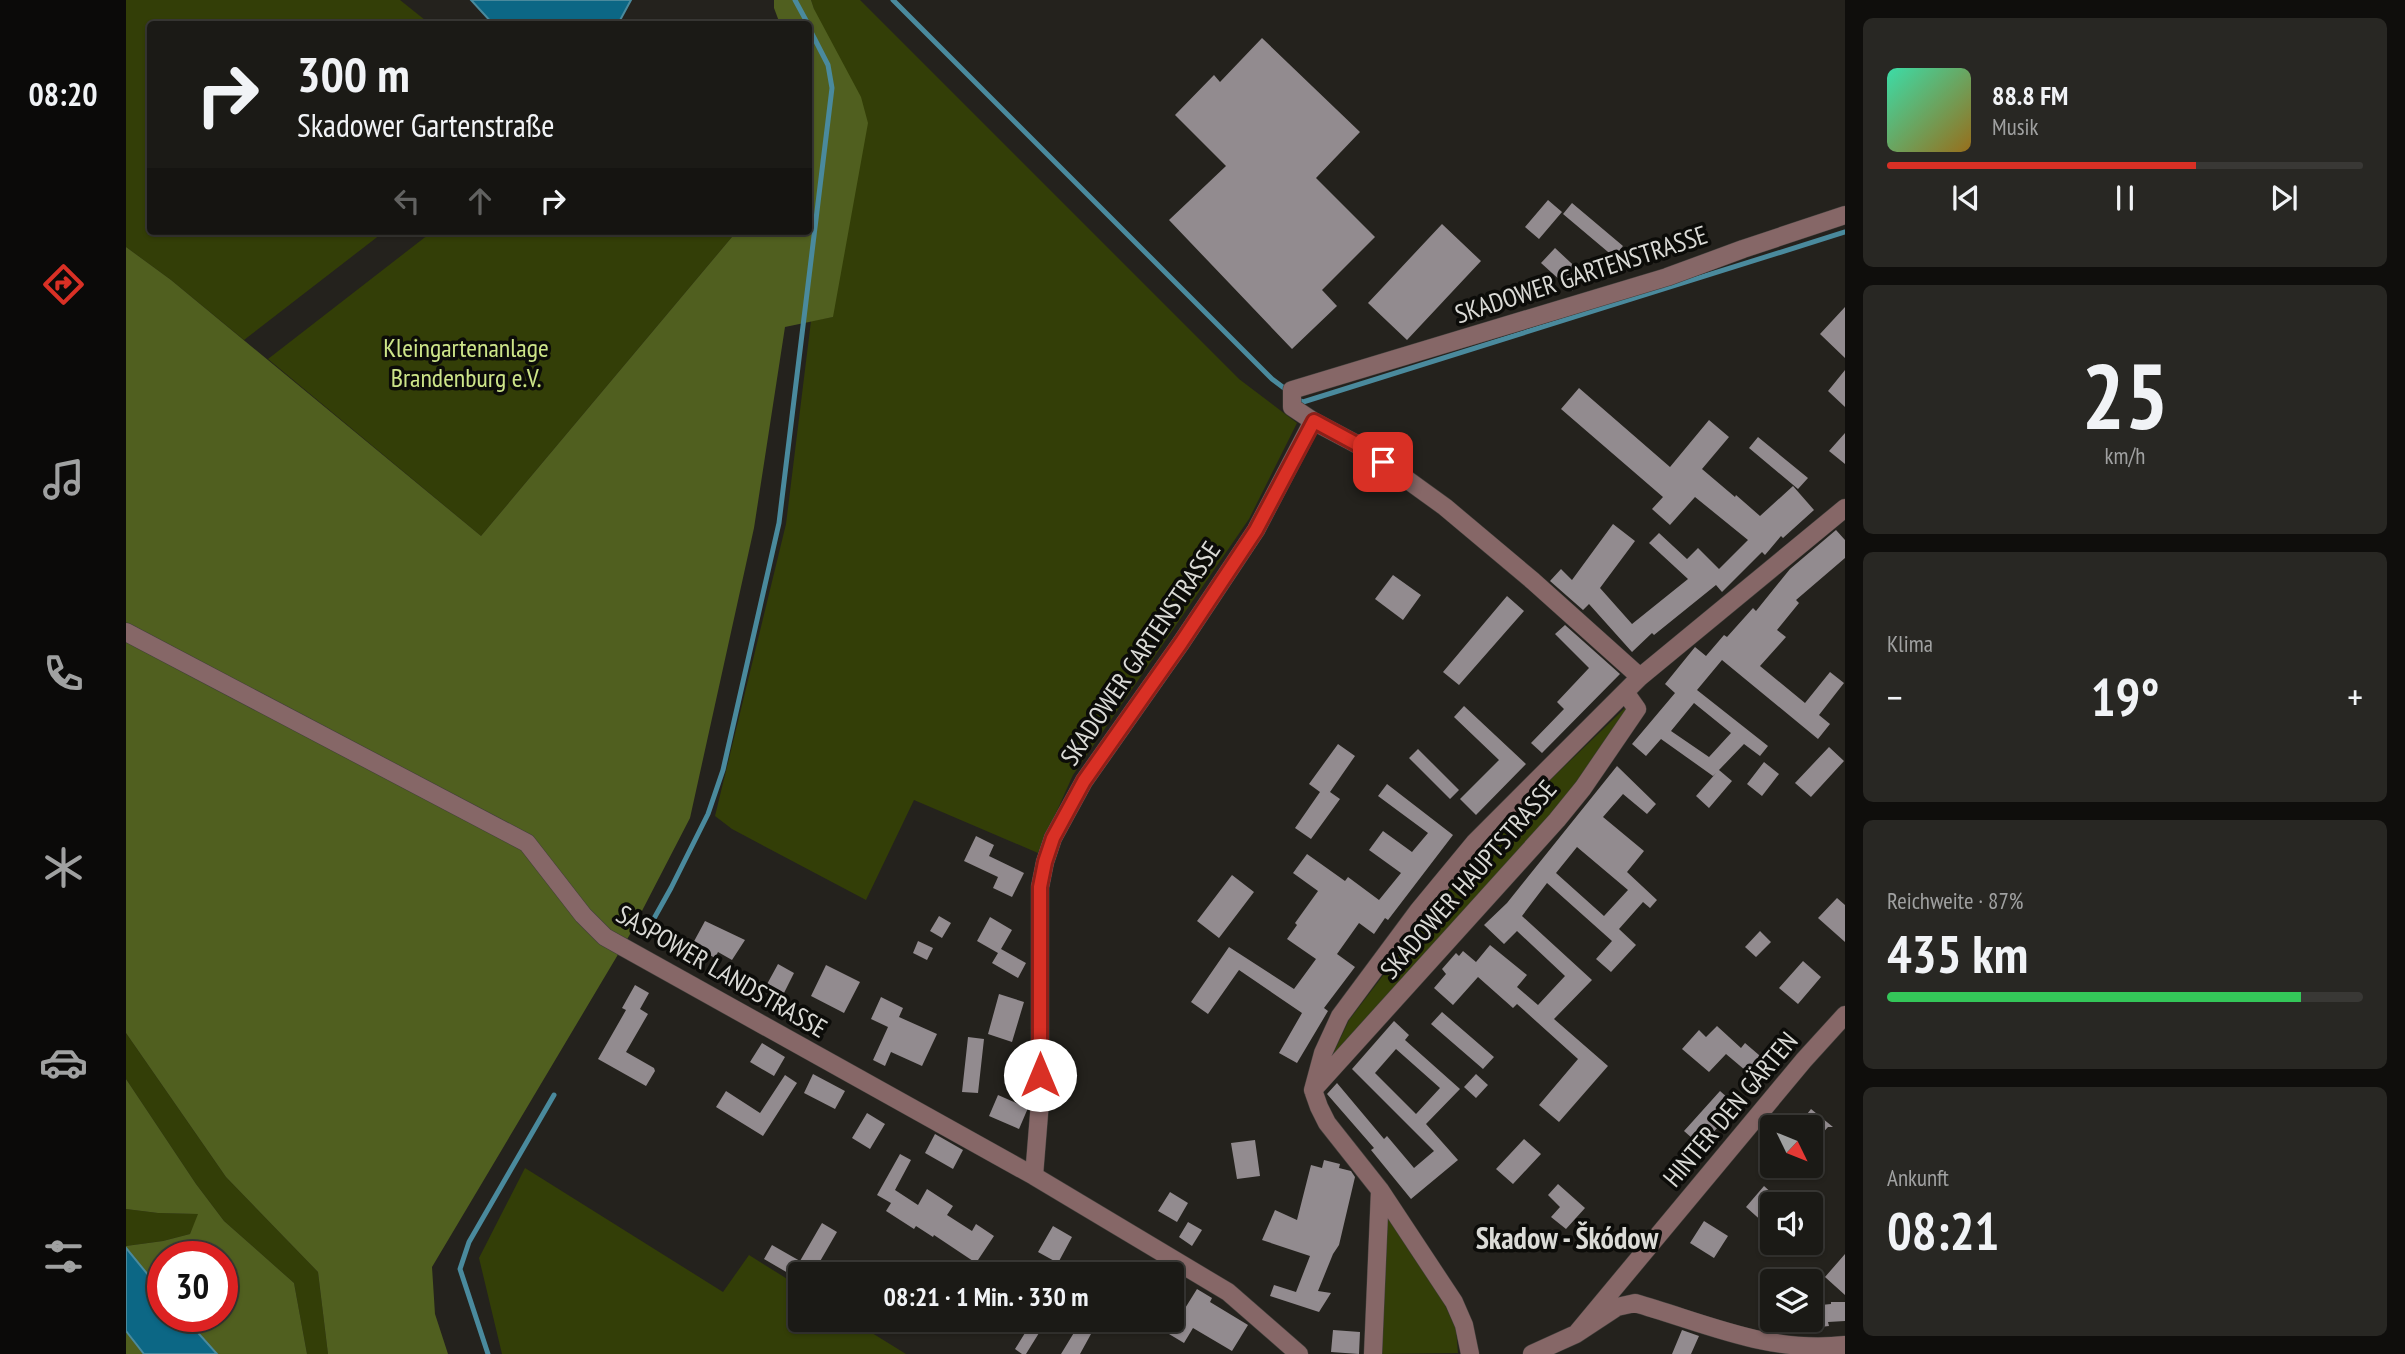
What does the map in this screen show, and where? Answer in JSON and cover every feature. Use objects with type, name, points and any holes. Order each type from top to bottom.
[{"type":"street","name":"SKADOWER GARTENSTRASSE","points":[[1640,677],[1445,507],[1362,447],[1292,407],[1292,390],[1629,289],[1845,215]]},
{"type":"street","name":"SKADOWER GARTENSTRASSE","points":[[1034,1176],[1040,1102],[1040,887],[1053,838],[1084,781],[1256,530],[1314,421]]},
{"type":"street","name":"SKADOWER HAUPTSTRASSE","points":[[1313,1090],[1323,1053],[1340,1016],[1418,911],[1475,842],[1640,677],[1845,508]]},
{"type":"street","name":"SASPOWER LANDSTRASSE","points":[[126,632],[527,843],[583,915],[605,937],[1034,1176],[1228,1292],[1299,1354]]},
{"type":"street","name":"SKADOWER HAUPTSTRASSE","points":[[1313,1090],[1583,788],[1637,709],[1625,692]]},
{"type":"street","name":"HINTER DEN GÄRTEN","points":[[1576,1335],[1804,1059],[1845,1014]]},
{"type":"street","points":[[1313,1090],[1327,1123],[1380,1190],[1454,1302],[1464,1325],[1470,1354]]},
{"type":"street","points":[[1373,1354],[1380,1190]]},
{"type":"street","points":[[1532,1354],[1576,1335],[1617,1307],[1635,1303],[1752,1345],[1783,1349],[1830,1349],[1845,1345]]},
{"type":"green space","name":"Kleingartenanlage Brandenburg e.V.","points":[[126,0],[400,0],[426,21],[147,21],[147,235],[380,235],[244,340],[126,247]]},
{"type":"green space","points":[[774,0],[811,0],[861,97],[868,123],[833,317],[785,327],[754,528],[690,818],[629,936],[432,1267],[435,1314],[448,1354],[328,1354],[318,1272],[226,1177],[126,1033],[126,247],[171,280],[481,536],[734,235],[812,235],[812,21],[779,21]]},
{"type":"green space","points":[[811,0],[860,0],[1239,379],[1297,423],[1249,519],[1073,775],[1038,853],[914,800],[866,900],[732,829],[715,816],[786,524],[811,321],[833,317],[814,9]]},
{"type":"green space","name":"Kleingartenanlage Brandenburg e.V.","points":[[428,235],[734,235],[481,536],[268,359]]},
{"type":"green space","points":[[1626,707],[1629,712],[1579,783],[1331,1064],[1349,1020],[1472,859],[1487,841]]},
{"type":"green space","points":[[126,1033],[226,1177],[318,1272],[328,1354],[307,1354],[294,1283],[224,1221],[126,1079]]},
{"type":"green space","points":[[126,1079],[224,1221],[294,1283],[307,1354],[217,1354],[197,1332],[238,1332],[238,1241],[163,1241],[190,1234],[198,1214],[126,1209]]},
{"type":"green space","points":[[525,1168],[723,1292],[749,1255],[788,1279],[788,1332],[870,1332],[906,1354],[502,1354],[479,1258]]},
{"type":"green space","points":[[126,1209],[199,1214],[190,1234],[126,1246]]},
{"type":"green space","points":[[1387,1217],[1443,1301],[1456,1329],[1458,1353],[1379,1354]]},
{"type":"green space","points":[[147,1243],[147,1274],[126,1248]]},
{"type":"green space","points":[[126,1331],[144,1354],[126,1354]]},
{"type":"water","points":[[471,0],[631,0],[620,21],[490,21]]},
{"type":"water","points":[[126,1248],[147,1274],[147,1332],[197,1332],[217,1354],[144,1354],[126,1331]]},
{"type":"building","points":[[1262,38],[1360,132],[1316,178],[1375,237],[1322,290],[1337,306],[1292,349],[1169,220],[1226,166],[1175,115],[1214,75],[1220,82]]},
{"type":"building","points":[[1548,200],[1562,212],[1539,239],[1525,227]]},
{"type":"building","points":[[1572,203],[1623,246],[1614,257],[1563,214]]},
{"type":"building","points":[[1442,224],[1481,261],[1407,340],[1368,303]]},
{"type":"building","points":[[1555,248],[1585,276],[1572,291],[1541,263]]},
{"type":"building","points":[[1845,307],[1845,358],[1820,334]]},
{"type":"building","points":[[1845,370],[1845,407],[1828,391]]},
{"type":"building","points":[[1579,388],[1670,467],[1709,420],[1729,437],[1702,469],[1760,516],[1793,486],[1814,510],[1783,538],[1781,536],[1765,555],[1762,552],[1722,592],[1716,585],[1654,635],[1652,633],[1632,652],[1589,604],[1583,610],[1550,581],[1561,569],[1572,580],[1613,524],[1635,541],[1600,588],[1632,624],[1688,579],[1649,543],[1659,533],[1687,559],[1698,548],[1719,569],[1748,540],[1695,497],[1670,525],[1652,509],[1663,497],[1561,409]]},
{"type":"building","points":[[1845,433],[1845,464],[1829,451]]},
{"type":"building","points":[[1758,437],[1808,478],[1798,489],[1749,448]]},
{"type":"building","points":[[1836,530],[1845,540],[1845,558],[1796,600],[1799,603],[1777,630],[1786,637],[1760,666],[1805,703],[1830,672],[1844,683],[1819,715],[1830,724],[1818,739],[1722,660],[1697,690],[1768,746],[1760,756],[1744,744],[1719,770],[1732,781],[1709,808],[1696,796],[1716,773],[1713,776],[1661,739],[1646,756],[1632,744],[1675,693],[1665,684],[1695,647],[1706,656],[1753,608],[1756,611],[1790,569]],"holes":[[[1694,703],[1731,733],[1709,757],[1671,731]]]},
{"type":"building","points":[[1393,575],[1421,595],[1403,620],[1375,599]]},
{"type":"building","points":[[1507,596],[1524,611],[1459,685],[1443,672]]},
{"type":"building","points":[[1565,625],[1620,674],[1542,753],[1531,743],[1564,709],[1557,702],[1589,668],[1555,634]]},
{"type":"building","points":[[1464,706],[1526,764],[1476,815],[1460,799],[1499,760],[1454,717]]},
{"type":"building","points":[[1338,744],[1355,756],[1330,792],[1340,799],[1311,839],[1295,828],[1320,792],[1309,784]]},
{"type":"building","points":[[1829,747],[1844,761],[1811,797],[1795,783]]},
{"type":"building","points":[[1418,749],[1459,790],[1450,799],[1409,758]]},
{"type":"building","points":[[1764,762],[1779,774],[1762,796],[1747,784]]},
{"type":"building","points":[[1617,766],[1656,804],[1647,814],[1623,794],[1603,817],[1644,851],[1627,872],[1657,900],[1650,908],[1643,902],[1619,929],[1636,945],[1611,972],[1596,959],[1612,941],[1547,883],[1522,916],[1592,980],[1554,1019],[1608,1066],[1559,1122],[1539,1105],[1578,1059],[1517,1004],[1513,1008],[1478,977],[1453,1005],[1434,988],[1446,974],[1442,969],[1456,953],[1459,956],[1463,951],[1476,962],[1490,945],[1527,975],[1517,987],[1538,1005],[1565,976],[1517,931],[1504,944],[1484,925],[1507,903]],"holes":[[[1577,847],[1628,890],[1604,916],[1556,873]]]},
{"type":"building","points":[[1387,784],[1453,835],[1388,920],[1385,918],[1374,934],[1359,923],[1337,954],[1355,967],[1324,1008],[1328,1011],[1297,1063],[1279,1053],[1302,1013],[1239,970],[1208,1014],[1191,1002],[1229,947],[1294,989],[1316,959],[1287,939],[1318,891],[1293,873],[1307,854],[1345,881],[1348,877],[1379,900],[1401,873],[1369,850],[1383,831],[1412,852],[1428,833],[1378,796]]},
{"type":"building","points":[[976,836],[994,845],[989,856],[1024,873],[1012,897],[993,888],[998,877],[964,861]]},
{"type":"building","points":[[1232,875],[1254,892],[1219,938],[1197,921]]},
{"type":"building","points":[[1837,898],[1845,905],[1845,942],[1818,918]]},
{"type":"building","points":[[939,916],[951,923],[942,938],[930,931]]},
{"type":"building","points":[[990,917],[1012,930],[1001,949],[1026,963],[1018,978],[992,963],[998,953],[977,941]]},
{"type":"building","points":[[705,921],[745,940],[732,960],[718,952],[715,958],[692,945]]},
{"type":"building","points":[[1760,931],[1771,942],[1756,957],[1745,947]]},
{"type":"building","points":[[918,941],[933,948],[927,960],[913,953]]},
{"type":"building","points":[[1803,961],[1821,977],[1798,1004],[1779,988]]},
{"type":"building","points":[[778,964],[794,973],[783,995],[766,986]]},
{"type":"building","points":[[826,965],[860,982],[844,1013],[811,996]]},
{"type":"building","points":[[751,977],[762,983],[755,995],[744,989]]},
{"type":"building","points":[[635,985],[649,993],[640,1009],[648,1014],[626,1052],[654,1068],[655,1071],[646,1086],[598,1059],[626,1010],[622,1008]]},
{"type":"building","points":[[999,994],[1024,1002],[1012,1042],[988,1034]]},
{"type":"building","points":[[881,997],[903,1008],[899,1017],[937,1034],[922,1066],[891,1052],[885,1066],[873,1060],[888,1027],[871,1019]]},
{"type":"building","points":[[1442,1012],[1494,1057],[1483,1069],[1431,1024]]},
{"type":"building","points":[[1394,1021],[1409,1035],[1405,1040],[1460,1089],[1426,1124],[1458,1160],[1411,1199],[1371,1150],[1374,1148],[1327,1094],[1337,1083],[1384,1139],[1387,1136],[1414,1168],[1434,1151],[1352,1069]],"holes":[[[1396,1049],[1440,1088],[1416,1114],[1375,1073]]]},
{"type":"building","points":[[1717,1026],[1741,1048],[1745,1043],[1766,1061],[1752,1076],[1726,1054],[1709,1072],[1682,1049],[1699,1030],[1706,1037]]},
{"type":"building","points":[[968,1037],[984,1039],[978,1093],[962,1092]]},
{"type":"building","points":[[762,1043],[785,1057],[774,1076],[750,1062]]},
{"type":"building","points":[[813,1074],[845,1091],[835,1109],[804,1093]]},
{"type":"building","points":[[1476,1074],[1488,1085],[1476,1098],[1464,1087]]},
{"type":"building","points":[[785,1075],[797,1083],[763,1136],[716,1107],[726,1091],[760,1113]]},
{"type":"building","points":[[1720,1091],[1737,1106],[1701,1146],[1684,1131]]},
{"type":"building","points":[[998,1095],[1028,1108],[1019,1129],[989,1116]]},
{"type":"building","points":[[1811,1109],[1818,1115],[1806,1115]]},
{"type":"building","points":[[867,1113],[885,1124],[870,1149],[852,1138]]},
{"type":"building","points":[[1824,1120],[1833,1127],[1828,1127],[1824,1131]]},
{"type":"building","points":[[935,1134],[963,1150],[953,1169],[925,1153]]},
{"type":"building","points":[[1524,1139],[1541,1154],[1513,1184],[1496,1169]]},
{"type":"building","points":[[1255,1140],[1260,1176],[1237,1179],[1231,1143]]},
{"type":"building","points":[[900,1154],[911,1160],[895,1190],[918,1205],[927,1189],[953,1206],[947,1215],[972,1231],[976,1224],[994,1236],[974,1262],[934,1235],[933,1237],[916,1226],[914,1229],[886,1211],[891,1203],[877,1195]]},
{"type":"building","points":[[1324,1160],[1340,1164],[1339,1168],[1351,1171],[1355,1177],[1339,1245],[1318,1291],[1331,1293],[1319,1312],[1270,1296],[1274,1285],[1296,1292],[1310,1256],[1262,1240],[1275,1210],[1297,1220],[1311,1165],[1322,1168]]},
{"type":"building","points":[[1558,1184],[1585,1208],[1566,1229],[1551,1217],[1560,1207],[1548,1195]]},
{"type":"building","points":[[1764,1186],[1771,1192],[1760,1192],[1760,1220],[1746,1207]]},
{"type":"building","points":[[1170,1192],[1188,1203],[1177,1222],[1158,1211]]},
{"type":"building","points":[[1704,1221],[1728,1236],[1714,1258],[1690,1243]]},
{"type":"building","points":[[1188,1222],[1202,1230],[1192,1246],[1179,1237]]},
{"type":"building","points":[[822,1223],[837,1232],[820,1262],[788,1262],[788,1273],[764,1259],[772,1245],[800,1261]]},
{"type":"building","points":[[1053,1226],[1072,1237],[1059,1262],[1038,1252]]},
{"type":"building","points":[[1845,1254],[1845,1295],[1825,1277]]},
{"type":"building","points":[[1197,1289],[1212,1298],[1210,1302],[1248,1325],[1232,1351],[1193,1328],[1184,1343],[1169,1334],[1184,1332],[1184,1310]]},
{"type":"building","points":[[1845,1302],[1845,1321],[1828,1322],[1829,1326],[1823,1327],[1823,1305]]},
{"type":"building","points":[[1333,1330],[1360,1332],[1359,1354],[1331,1352]]},
{"type":"building","points":[[1682,1330],[1699,1336],[1691,1354],[1672,1354]]},
{"type":"building","points":[[1026,1332],[1040,1332],[1026,1354],[1015,1349]]},
{"type":"building","points":[[1074,1332],[1091,1334],[1080,1354],[1061,1354]]},
{"type":"waterway","points":[[795,0],[806,21]]},
{"type":"waterway","points":[[893,0],[1284,388]]},
{"type":"waterway","points":[[647,931],[708,814],[723,770],[779,523],[832,88],[828,65],[812,34]]},
{"type":"waterway","points":[[1301,401],[1845,232]]},
{"type":"waterway","points":[[488,1354],[460,1269],[469,1242],[554,1095]]},
{"type":"district","name":"Skadow - Škódow","points":[[1567,1237]]},
{"type":"route","points":[[1040,1075],[1040,887],[1053,838],[1084,781],[1256,530],[1314,421],[1362,447],[1383,462]]}]
